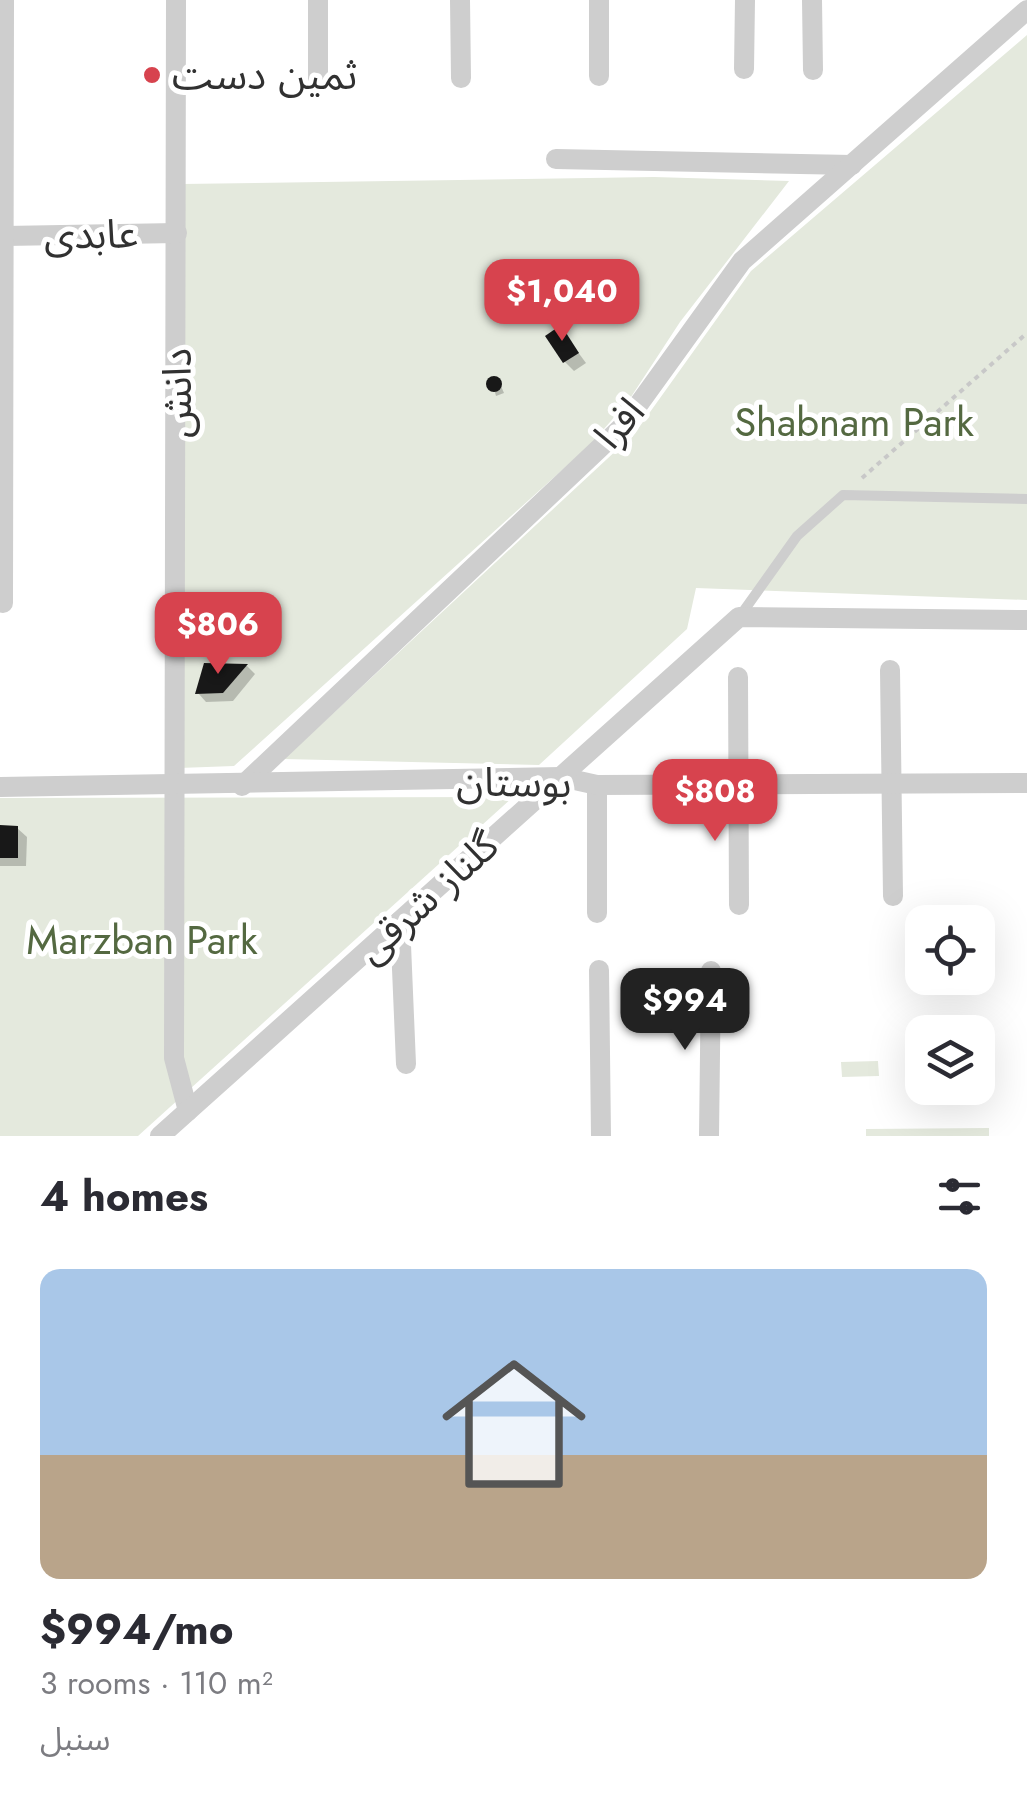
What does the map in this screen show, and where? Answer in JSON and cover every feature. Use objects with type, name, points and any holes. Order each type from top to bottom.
[{"type":"street","points":[[3,603],[4,0]]},
{"type":"street","name":"دانش","points":[[176,0],[174,1058],[188,1111]]},
{"type":"street","points":[[318,0],[318,79]]},
{"type":"street","points":[[460,0],[461,78]]},
{"type":"street","points":[[600,0],[600,76]]},
{"type":"street","points":[[744,70],[745,0]]},
{"type":"street","points":[[812,0],[813,70]]},
{"type":"street","name":"افرا","points":[[242,786],[623,426],[742,261],[1027,10]]},
{"type":"street","points":[[556,159],[852,165]]},
{"type":"street","name":"عابدی","points":[[5,236],[176,233]]},
{"type":"street","points":[[739,617],[1027,620]]},
{"type":"street","name":"گلناز شرقی","points":[[160,1136],[739,617]]},
{"type":"street","points":[[890,670],[892,896]]},
{"type":"street","points":[[738,677],[739,905]]},
{"type":"street","name":"بوستان","points":[[0,786],[242,786],[561,777],[596,785],[1027,783]]},
{"type":"street","points":[[596,785],[597,913]]},
{"type":"street","points":[[400,921],[406,1064]]},
{"type":"street","points":[[600,970],[600,1136]]},
{"type":"street","points":[[708,1136],[711,971]]},
{"type":"lane","points":[[739,617],[797,536],[843,495],[1027,498]]},
{"type":"path","points":[[843,495],[1027,333]]},
{"type":"green space","name":"Shabnam Park","points":[[1027,35],[1027,600],[696,588],[687,629],[539,765],[284,759],[635,433],[751,271]]},
{"type":"green space","name":"Shabnam Park","points":[[654,177],[789,181],[680,322],[629,400],[591,444],[234,766],[179,768],[182,184]]},
{"type":"green space","name":"Marzban Park","points":[[513,797],[138,1136],[0,1136],[0,798]]},
{"type":"green space","points":[[878,1061],[879,1076],[842,1077],[841,1062]]},
{"type":"green space","points":[[989,1128],[989,1136],[866,1136],[866,1129]]},
{"type":"building","points":[[561,325],[579,353],[563,363],[545,336]]},
{"type":"building","points":[[494,376],[502,384],[494,392],[486,384]]},
{"type":"building","points":[[204,663],[248,664],[223,693],[195,694]]},
{"type":"building","points":[[0,825],[18,826],[18,858],[0,858]]},
{"type":"place","name":"ثمین دست","points":[[152,75]]}]
